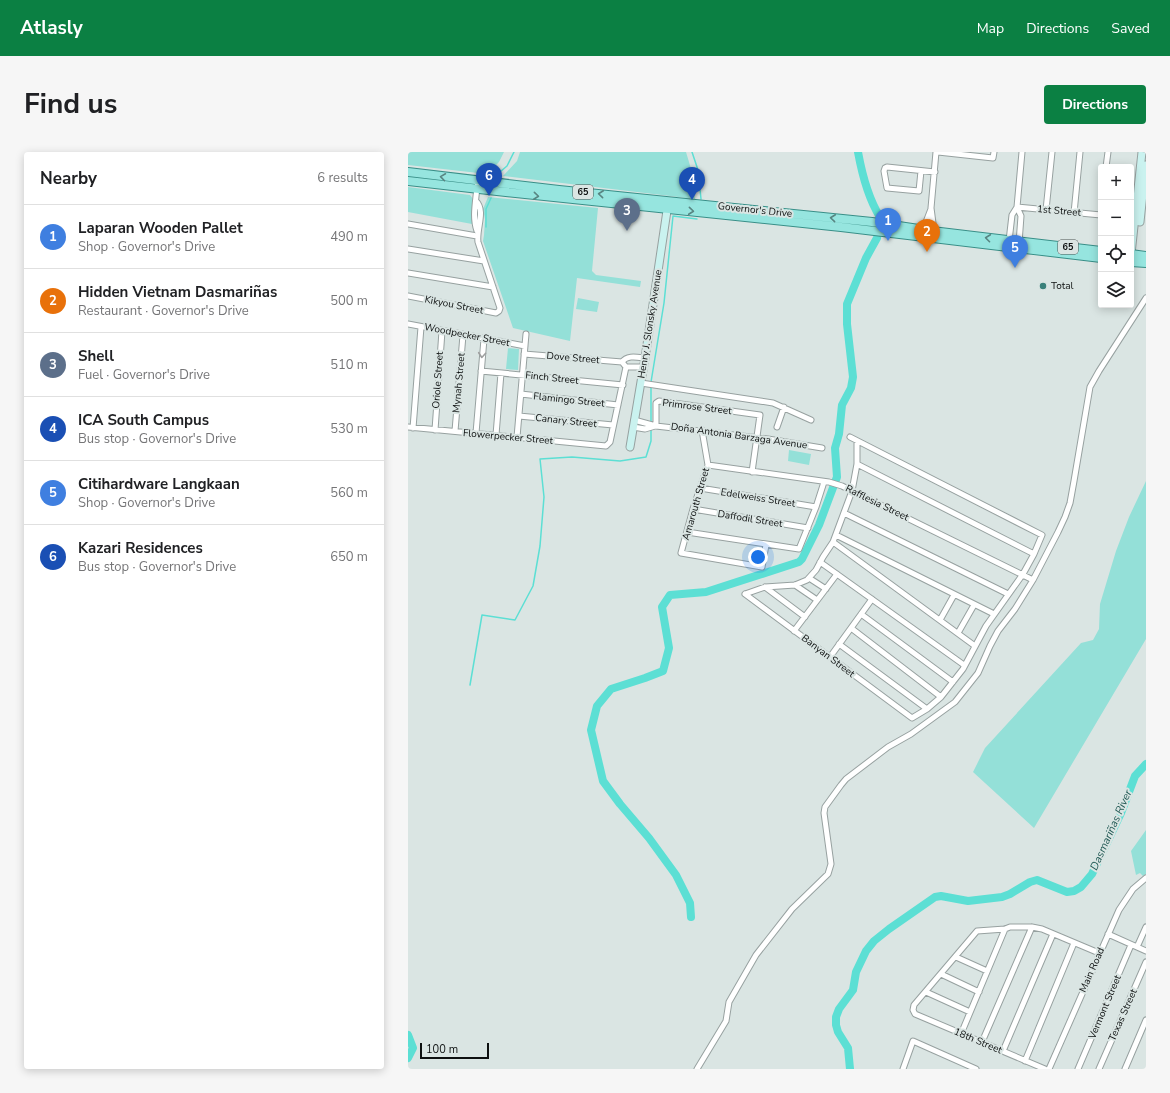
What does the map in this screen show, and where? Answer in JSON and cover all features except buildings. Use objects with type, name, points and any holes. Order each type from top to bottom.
[{"type":"main road","name":"Governor's Drive","points":[[408,172],[478,185]]},
{"type":"main road","name":"Governor's Drive","points":[[408,181],[478,185],[667,205],[871,232],[928,234],[1018,245],[1098,251]]},
{"type":"main road","name":"Governor's Drive","points":[[667,205],[872,222],[928,234]]},
{"type":"main road","name":"Governor's Drive","points":[[1018,245],[1098,258]]},
{"type":"main road","points":[[1134,257],[1146,256]]},
{"type":"main road","points":[[1134,258],[1146,264]]},
{"type":"street","points":[[928,234],[933,222],[932,208],[937,152],[950,152],[993,158],[994,152]]},
{"type":"street","points":[[1008,244],[1012,215],[1017,207],[1022,152]]},
{"type":"street","points":[[1046,210],[1052,152]]},
{"type":"street","points":[[1074,213],[1080,152]]},
{"type":"street","points":[[1106,164],[1108,152]]},
{"type":"street","points":[[1134,236],[1142,152]]},
{"type":"street","points":[[1134,244],[1146,165]]},
{"type":"street","points":[[921,171],[919,191],[887,188],[885,168],[887,167],[935,172]]},
{"type":"street","points":[[408,273],[493,287],[484,261],[475,222],[475,204],[478,185]]},
{"type":"street","name":"Henry J. Slonsky Avenue","points":[[630,447],[645,358],[667,205]]},
{"type":"street","points":[[1017,207],[1021,216],[1018,245]]},
{"type":"street","name":"1st Street","points":[[1017,207],[1098,215]]},
{"type":"street","points":[[408,224],[477,233]]},
{"type":"street","points":[[1010,228],[1020,229]]},
{"type":"street","points":[[408,249],[484,261]]},
{"type":"street","name":"Kikyou Street","points":[[408,296],[496,313],[500,308],[493,287]]},
{"type":"street","points":[[697,1069],[726,1021],[729,1002],[756,955],[792,910],[828,874],[830,864],[824,813],[825,807],[841,785],[888,747],[911,734],[956,702],[978,673],[998,631],[1016,609],[1034,580],[1058,532],[1070,503],[1090,387],[1146,298]]},
{"type":"street","name":"Woodpecker Street","points":[[408,324],[525,346]]},
{"type":"street","points":[[411,428],[421,327]]},
{"type":"street","name":"Oriole Street","points":[[435,430],[442,331]]},
{"type":"street","points":[[517,437],[526,334]]},
{"type":"street","name":"Mynah Street","points":[[455,431],[464,335]]},
{"type":"street","points":[[476,433],[484,338]]},
{"type":"street","name":"Dove Street","points":[[524,354],[622,362],[626,358],[631,357],[645,358]]},
{"type":"street","points":[[613,426],[626,367],[622,362]]},
{"type":"street","points":[[626,367],[643,367]]},
{"type":"street","name":"Finch Street","points":[[481,371],[623,385]]},
{"type":"street","points":[[496,435],[501,373]]},
{"type":"street","points":[[641,383],[773,403],[811,420]]},
{"type":"street","name":"Flamingo Street","points":[[521,394],[618,405]]},
{"type":"street","name":"Primrose Street","points":[[656,426],[656,404],[659,401],[760,415],[757,438]]},
{"type":"street","points":[[777,426],[784,408]]},
{"type":"street","name":"Canary Street","points":[[519,416],[613,426]]},
{"type":"street","name":"Doña Antonia Barzaga Avenue","points":[[633,424],[702,430],[822,448]]},
{"type":"street","name":"Flowerpecker Street","points":[[411,428],[606,446],[610,442],[613,426]]},
{"type":"street","name":"Amarouth Street","points":[[702,430],[708,465],[693,509],[681,553],[762,566],[766,545]]},
{"type":"street","points":[[839,644],[927,709],[941,697],[953,682],[994,614],[1023,574],[1042,535],[850,437]]},
{"type":"street","points":[[752,472],[757,438]]},
{"type":"street","points":[[765,587],[796,585],[809,578],[816,570],[833,542],[852,491],[857,464],[857,441]]},
{"type":"street","points":[[857,464],[1034,554]]},
{"type":"street","name":"Rafflesia Street","points":[[708,465],[827,482],[842,486],[1034,580]]},
{"type":"street","points":[[687,532],[799,549],[827,482]]},
{"type":"street","name":"Edelweiss Street","points":[[700,488],[816,507]]},
{"type":"street","name":"Daffodil Street","points":[[693,509],[808,528]]},
{"type":"street","points":[[844,513],[1008,594]]},
{"type":"street","points":[[836,535],[994,614]]},
{"type":"street","points":[[833,542],[975,646]]},
{"type":"street","points":[[820,562],[964,665]]},
{"type":"street","points":[[794,631],[837,574]]},
{"type":"street","points":[[809,578],[826,589]]},
{"type":"street","points":[[796,585],[817,600]]},
{"type":"street","points":[[765,587],[805,616]]},
{"type":"street","name":"Banyan Street","points":[[765,587],[745,594],[912,718],[927,709]]},
{"type":"street","points":[[940,620],[954,594]]},
{"type":"street","points":[[830,657],[872,599]]},
{"type":"street","points":[[958,633],[974,605]]},
{"type":"street","points":[[861,614],[953,682]]},
{"type":"street","points":[[851,628],[941,697]]},
{"type":"street","name":"Main Road","points":[[1049,1069],[1099,953],[1124,901],[1146,878]]},
{"type":"street","points":[[970,1012],[926,992],[977,931],[1005,929],[1010,927],[1032,927],[1042,929],[1099,953]]},
{"type":"street","points":[[982,1042],[1032,927]]},
{"type":"street","points":[[1137,947],[1146,927]]},
{"type":"street","points":[[961,1034],[1005,929]]},
{"type":"street","points":[[1004,1051],[1053,934]]},
{"type":"street","points":[[1108,934],[1146,951]]},
{"type":"street","points":[[1025,1061],[1074,943]]},
{"type":"street","name":"Vermont Street","points":[[1078,1069],[1131,944]]},
{"type":"street","points":[[956,957],[987,971]]},
{"type":"street","name":"Texas Street","points":[[1099,1069],[1146,962]]},
{"type":"street","points":[[941,974],[979,992]]},
{"type":"street","name":"18th Street","points":[[926,992],[914,1005],[913,1010],[915,1014],[1045,1069]]},
{"type":"street","points":[[1125,1069],[1146,1020]]},
{"type":"street","points":[[903,1069],[913,1041],[976,1069]]},
{"type":"shaded area","points":[[408,152],[504,152],[499,162],[487,174],[408,165]]},
{"type":"shaded area","points":[[520,152],[686,152],[692,172],[695,199],[503,176],[517,161]]},
{"type":"shaded area","points":[[408,187],[470,195],[473,199],[472,224],[408,212]]},
{"type":"shaded area","points":[[488,197],[598,208],[592,271],[596,275],[641,281],[640,287],[577,278],[570,341],[513,328],[483,241],[485,219],[483,209]]},
{"type":"shaded area","points":[[578,298],[599,302],[597,312],[576,309]]},
{"type":"shaded area","points":[[508,348],[519,349],[518,370],[506,369]]},
{"type":"shaded area","points":[[789,450],[811,454],[809,465],[788,461]]},
{"type":"shaded area","points":[[1146,481],[1146,639],[1034,828],[973,772],[985,748],[1081,643],[1093,640],[1099,629],[1100,604],[1116,551],[1129,517]]},
{"type":"shaded area","points":[[1146,830],[1146,874],[1143,876],[1140,873],[1136,875],[1131,851]]},
{"type":"waterway","points":[[494,177],[507,166],[514,152]]},
{"type":"waterway","points":[[692,152],[698,170],[701,199]]},
{"type":"waterway","points":[[858,152],[866,186],[880,217]]},
{"type":"waterway","points":[[486,227],[486,209],[491,198]]},
{"type":"waterway","points":[[651,382],[664,303],[673,216],[697,219]]},
{"type":"waterway","points":[[691,917],[690,903],[676,875],[649,838],[620,804],[603,781],[591,730],[597,706],[611,689],[663,671],[669,648],[662,607],[670,595],[706,592],[799,562],[802,559],[819,525],[837,477],[835,448],[839,434],[842,405],[851,388],[853,377],[847,324],[847,304],[866,258],[877,238]]},
{"type":"waterway","points":[[651,386],[651,422]]},
{"type":"waterway","points":[[470,685],[482,615],[515,620],[533,586],[540,546],[544,497],[540,459],[572,457],[620,461],[646,457],[651,441],[651,428]]},
{"type":"waterway","name":"Dasmariñas River","points":[[850,1069],[848,1048],[838,1032],[836,1017],[839,1009],[853,990],[856,972],[866,951],[874,941],[935,897],[941,896],[968,901],[1002,897],[1030,882],[1037,880],[1067,892],[1074,891],[1081,887],[1092,874],[1121,813],[1135,776],[1146,764]]},
{"type":"waterway","points":[[408,1035],[413,1048],[408,1058]]},
{"type":"place","name":"Kazari Residences","points":[[489,196]]},
{"type":"place","name":"ICA South Campus","points":[[692,200]]},
{"type":"place","name":"Shell","points":[[627,231]]},
{"type":"place","name":"Laparan Wooden Pallet","points":[[888,241]]},
{"type":"place","name":"Hidden Vietnam Dasmariñas","points":[[927,252]]},
{"type":"place","name":"Citihardware Langkaan","points":[[1015,268]]},
{"type":"place","name":"Total","points":[[1043,286]]}]
